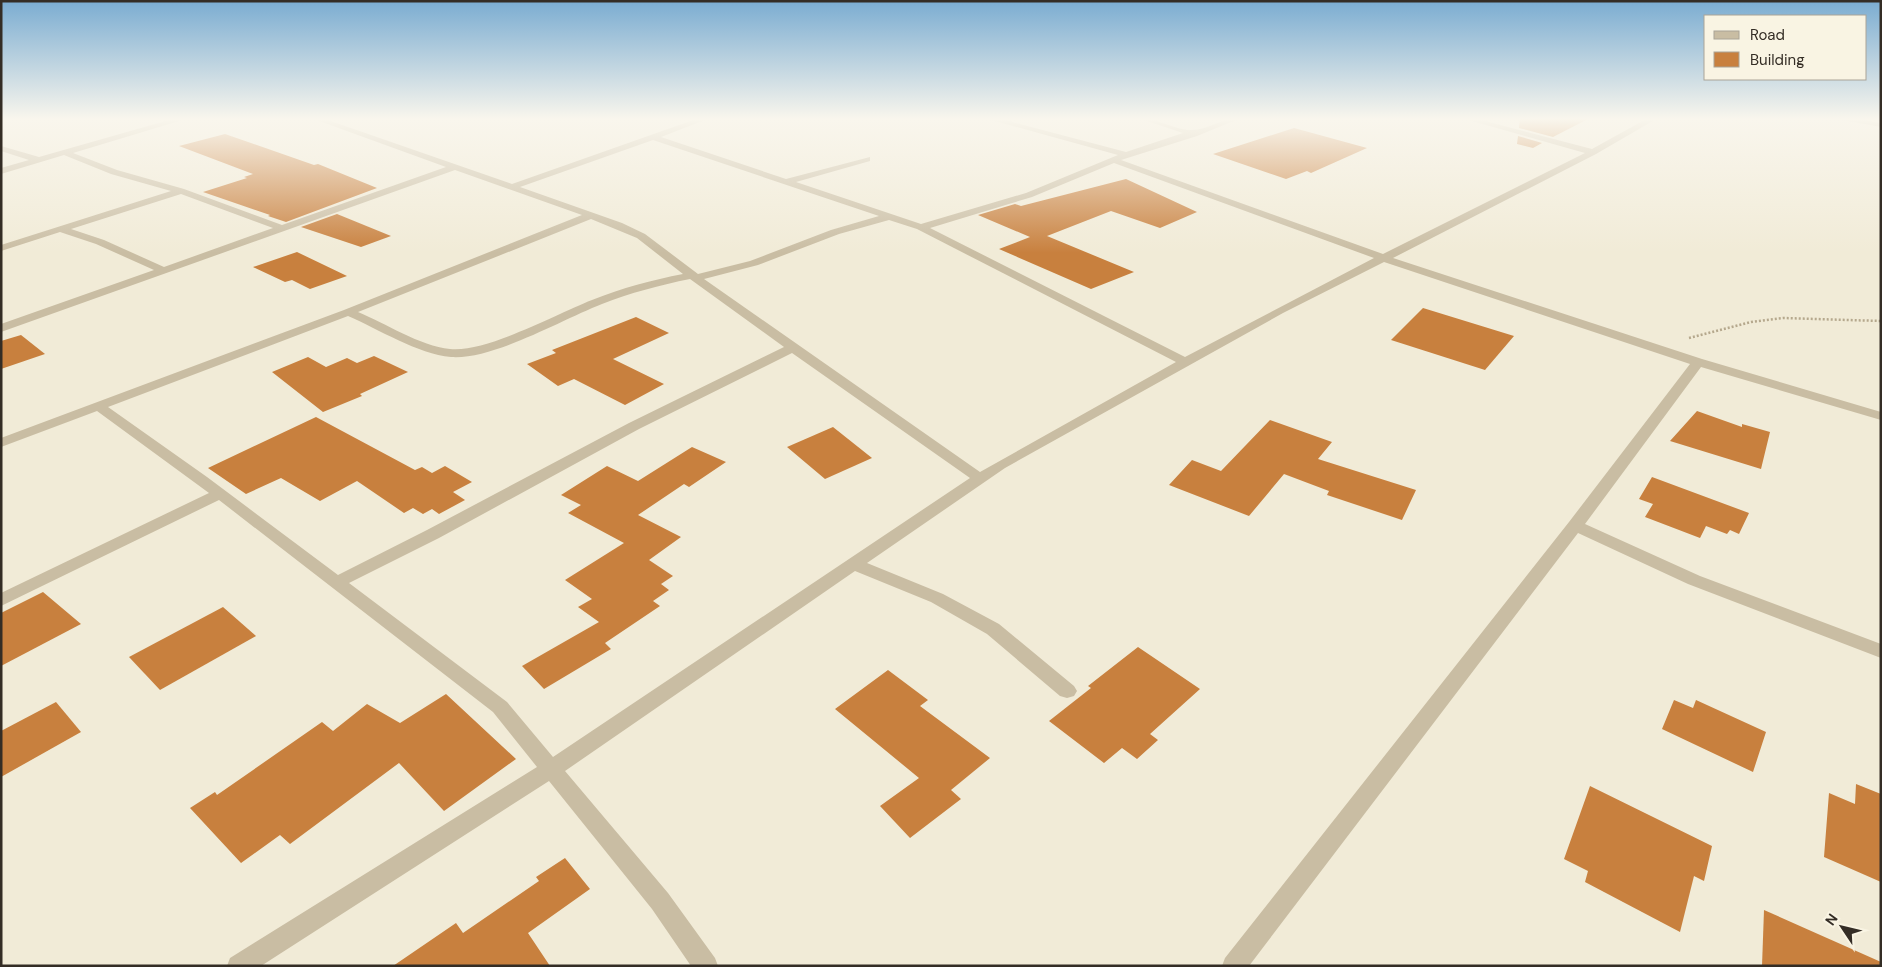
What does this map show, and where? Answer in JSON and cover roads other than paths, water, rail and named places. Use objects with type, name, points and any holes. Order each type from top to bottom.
[{"type":"street","points":[[1,171],[27,163]]},
{"type":"street","points":[[92,163],[114,172],[181,191],[284,229]]},
{"type":"street","points":[[440,163],[641,236],[923,441],[979,478]]},
{"type":"street","points":[[510,188],[580,163]]},
{"type":"street","points":[[730,163],[893,216],[921,227],[1186,362]]},
{"type":"street","points":[[785,182],[856,163]]},
{"type":"street","points":[[921,227],[1029,195],[1108,163]]},
{"type":"street","points":[[1134,163],[1384,258],[1552,315],[1698,362],[1881,416]]},
{"type":"street","points":[[239,966],[551,768],[979,478],[1186,362],[1384,258],[1571,163]]},
{"type":"street","points":[[1,328],[453,168]]},
{"type":"street","points":[[1,248],[181,191]]},
{"type":"street","points":[[1,443],[348,312],[589,216]]},
{"type":"street","points":[[348,312],[422,343],[448,352],[457,353],[493,344],[626,292],[754,263],[828,234],[893,216]]},
{"type":"street","points":[[60,229],[108,245],[162,270]]},
{"type":"street","points":[[336,582],[433,534],[634,426],[794,347]]},
{"type":"street","points":[[1234,966],[1575,526],[1698,362]]},
{"type":"street","points":[[98,406],[219,494],[500,707],[660,901],[706,966]]},
{"type":"street","points":[[1,600],[219,494]]},
{"type":"street","points":[[1575,526],[1694,580],[1881,651]]},
{"type":"street","points":[[853,564],[938,598],[993,628],[1067,691]]}]
